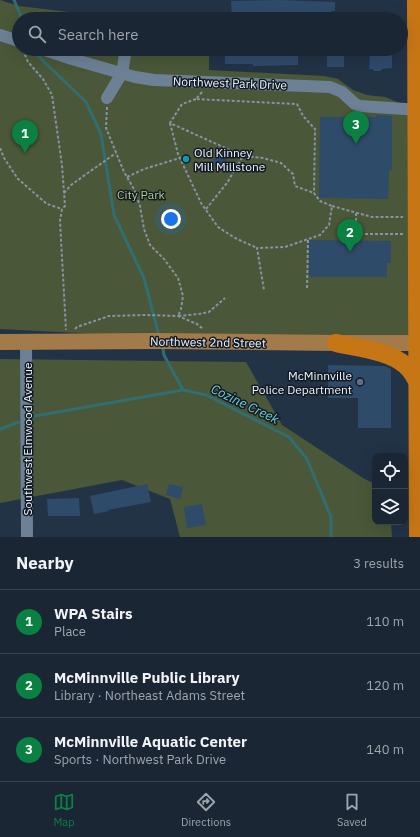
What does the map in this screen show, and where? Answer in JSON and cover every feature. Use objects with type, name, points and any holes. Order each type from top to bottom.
[{"type":"highway","points":[[416,0],[418,110],[415,226],[418,343],[418,537]]},
{"type":"highway","points":[[336,343],[375,351],[397,359],[406,365],[417,381]]},
{"type":"main road","name":"Northwest 2nd Street","points":[[0,342],[216,341],[418,343]]},
{"type":"street","points":[[0,35],[12,39]]},
{"type":"street","name":"Northwest Park Drive","points":[[63,56],[135,77],[154,80],[330,87],[342,92],[354,104],[360,106],[418,110]]},
{"type":"street","points":[[107,98],[122,73],[125,56]]},
{"type":"street","name":"Southwest Elmwood Avenue","points":[[26,342],[27,537]]},
{"type":"path","points":[[25,56],[28,62],[43,78],[52,95],[62,165],[65,206],[62,209],[60,221],[66,341]]},
{"type":"path","points":[[196,99],[208,82]]},
{"type":"path","points":[[107,98],[106,128],[127,177],[134,189],[140,206],[144,229],[150,245],[164,259],[178,278],[183,296],[181,309],[178,316]]},
{"type":"path","points":[[314,194],[315,129],[303,116],[298,104],[196,99],[182,104],[170,123],[180,158],[201,203],[218,227],[235,238],[257,248],[286,246],[308,240],[320,235],[329,224],[332,206]]},
{"type":"path","points":[[170,123],[244,156],[263,158],[281,163],[292,174],[295,186],[314,194],[320,201],[372,218],[415,226]]},
{"type":"path","points":[[0,148],[4,158],[18,179],[47,204],[62,209]]},
{"type":"path","points":[[64,193],[71,185],[116,153]]},
{"type":"path","points":[[205,209],[227,183],[244,156]]},
{"type":"path","points":[[127,177],[180,158]]},
{"type":"path","points":[[356,213],[356,234],[415,226]]},
{"type":"path","points":[[307,288],[308,240]]},
{"type":"path","points":[[257,248],[264,290]]},
{"type":"path","points":[[66,341],[77,327],[108,316],[178,316],[199,314],[209,312],[224,298]]},
{"type":"path","points":[[178,316],[197,324],[216,341]]},
{"type":"green space","name":"City Park","points":[[0,0],[19,6],[69,12],[12,12],[12,56],[209,56],[209,70],[324,76],[338,79],[353,90],[367,95],[385,97],[416,110],[417,343],[278,343],[0,329]]},
{"type":"green space","points":[[0,359],[246,362],[282,425],[372,482],[372,525],[391,525],[392,537],[180,537],[170,499],[122,480],[0,503]]},
{"type":"building","points":[[279,0],[335,2],[335,11],[232,12],[231,1]]},
{"type":"building","points":[[225,56],[298,56],[298,65],[253,66],[253,64],[225,64]]},
{"type":"building","points":[[327,56],[344,56],[344,67],[327,67]]},
{"type":"building","points":[[370,56],[392,56],[392,68],[381,69],[381,71],[373,71],[373,69],[369,69]]},
{"type":"building","points":[[376,115],[392,116],[392,170],[389,170],[388,199],[319,198],[320,117],[376,117]]},
{"type":"building","points":[[217,154],[228,160],[222,171],[211,164]]},
{"type":"building","points":[[309,240],[391,241],[391,263],[387,263],[387,277],[309,277]]},
{"type":"building","name":"McMinnville Police Department","points":[[328,365],[385,366],[391,369],[391,428],[358,428],[358,398],[328,398]]},
{"type":"building","points":[[147,484],[151,502],[94,514],[90,496]]},
{"type":"building","points":[[169,484],[183,487],[180,499],[166,495]]},
{"type":"building","points":[[79,498],[80,516],[48,516],[47,499]]},
{"type":"building","points":[[202,504],[206,525],[187,528],[184,507]]},
{"type":"waterway","points":[[14,0],[19,12]]},
{"type":"waterway","points":[[38,56],[86,102],[101,134],[114,215],[144,278],[158,332]]},
{"type":"waterway","points":[[163,349],[164,355],[183,390]]},
{"type":"waterway","name":"Cozine Creek","points":[[35,416],[183,390],[206,395],[289,437],[307,459],[331,517],[331,537]]},
{"type":"waterway","name":"Cozine Creek","points":[[0,429],[19,422]]},
{"type":"place","name":"McMinnville Aquatic Center","points":[[356,144]]},
{"type":"place","name":"WPA Stairs","points":[[25,153]]},
{"type":"place","name":"Old Kinney Mill Millstone","points":[[186,159]]},
{"type":"place","name":"McMinnville Public Library","points":[[350,252]]},
{"type":"place","name":"McMinnville Police Department","points":[[360,382]]}]
